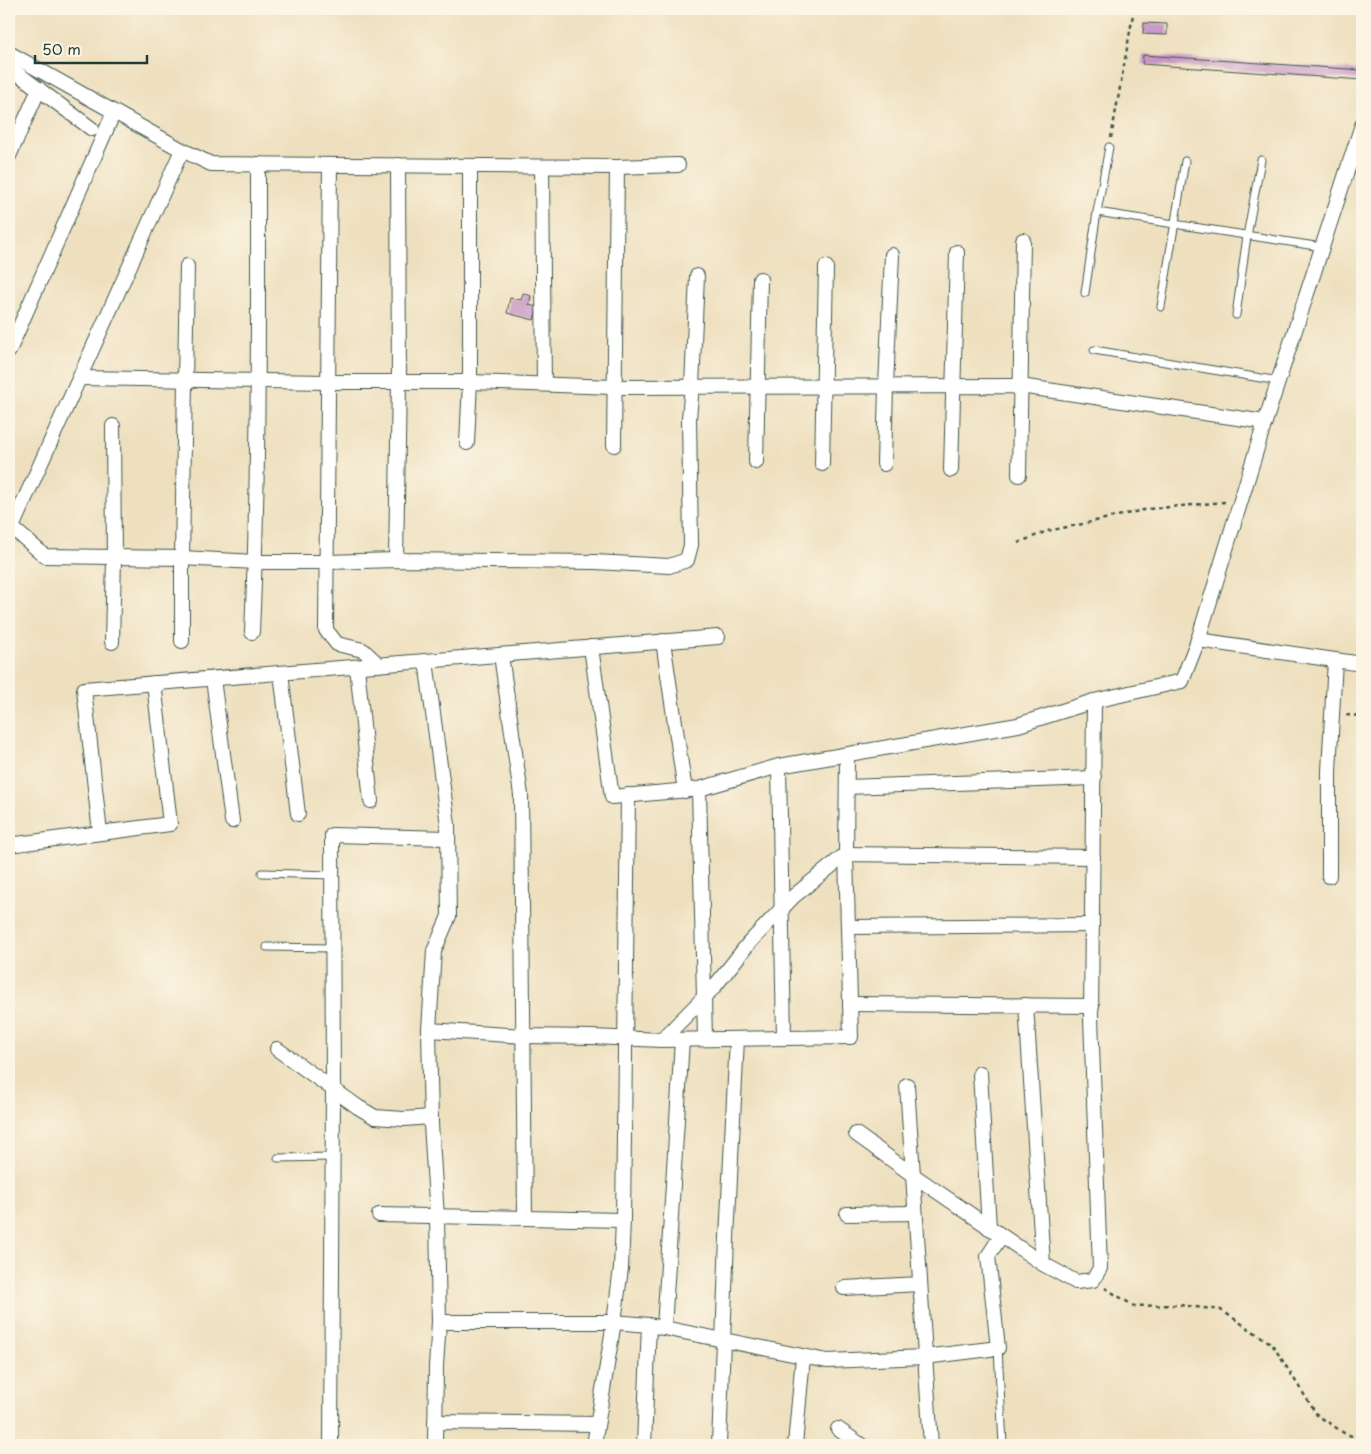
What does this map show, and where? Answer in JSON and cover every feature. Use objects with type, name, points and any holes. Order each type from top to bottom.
[{"type":"street","points":[[9,53],[182,150],[211,164],[542,167],[617,167],[678,164]]},
{"type":"street","points":[[9,67],[92,129]]},
{"type":"street","points":[[9,156],[38,89]]},
{"type":"street","points":[[9,351],[114,112]]},
{"type":"street","points":[[591,647],[612,797],[699,790],[779,766],[1018,725],[1094,701],[1182,681],[1198,640],[1239,501],[1362,125]]},
{"type":"street","points":[[182,150],[80,378],[10,528],[45,556],[182,558],[255,562],[396,560],[595,562],[669,566],[688,560],[691,546],[688,418],[692,386],[697,276]]},
{"type":"street","points":[[252,632],[258,380],[258,164]]},
{"type":"street","points":[[330,165],[326,630],[337,644],[363,650],[379,665]]},
{"type":"street","points":[[396,560],[399,382],[398,165]]},
{"type":"street","points":[[467,443],[470,382],[470,166]]},
{"type":"street","points":[[542,167],[544,384]]},
{"type":"street","points":[[614,445],[617,167]]},
{"type":"street","points":[[1018,475],[1023,240]]},
{"type":"street","points":[[951,470],[957,252]]},
{"type":"street","points":[[884,464],[892,255]]},
{"type":"street","points":[[182,641],[188,266]]},
{"type":"street","points":[[822,464],[826,267]]},
{"type":"street","points":[[756,462],[760,279]]},
{"type":"street","points":[[80,378],[470,382],[614,386],[1020,386],[1265,422]]},
{"type":"street","points":[[112,642],[114,558],[113,426]]},
{"type":"street","points":[[100,833],[84,689],[718,636]]},
{"type":"street","points":[[1198,640],[1362,664]]},
{"type":"street","points":[[663,641],[684,791]]},
{"type":"street","points":[[501,655],[522,794],[525,1218]]},
{"type":"street","points":[[1329,876],[1328,771],[1335,660]]},
{"type":"street","points":[[426,661],[448,825],[449,916],[434,951],[429,1030],[431,1116],[437,1217],[439,1322],[436,1366],[435,1445]]},
{"type":"street","points":[[357,667],[371,802]]},
{"type":"street","points":[[281,673],[298,814]]},
{"type":"street","points":[[213,679],[232,821]]},
{"type":"street","points":[[9,845],[170,824],[154,683]]},
{"type":"street","points":[[856,1134],[1043,1264],[1076,1282],[1093,1280],[1100,1268],[1092,1006],[1094,701]]},
{"type":"street","points":[[429,1030],[524,1036],[662,1040],[851,1036],[846,854],[847,755]]},
{"type":"street","points":[[779,766],[784,1038]]},
{"type":"street","points":[[847,787],[1094,778]]},
{"type":"street","points":[[699,790],[705,1039]]},
{"type":"street","points":[[594,1445],[621,1268],[628,796]]},
{"type":"street","points":[[331,1445],[332,835],[448,838]]},
{"type":"street","points":[[662,1040],[715,986],[749,942],[794,896],[846,854],[1093,857]]},
{"type":"street","points":[[848,927],[1092,925]]},
{"type":"street","points":[[850,1004],[1092,1006]]},
{"type":"street","points":[[1026,1005],[1043,1264]]},
{"type":"street","points":[[718,1445],[737,1039]]},
{"type":"street","points":[[664,1328],[682,1040]]},
{"type":"street","points":[[277,1049],[375,1117],[404,1119],[431,1116]]},
{"type":"street","points":[[980,1073],[989,1228]]},
{"type":"street","points":[[907,1085],[931,1445]]},
{"type":"street","points":[[847,1214],[915,1213]]},
{"type":"street","points":[[379,1215],[623,1220]]},
{"type":"street","points":[[439,1322],[614,1322],[649,1325],[827,1361],[925,1357],[998,1348],[988,1256],[1001,1236]]},
{"type":"street","points":[[844,1288],[920,1284]]},
{"type":"street","points":[[644,1445],[649,1325]]},
{"type":"street","points":[[795,1445],[803,1356]]},
{"type":"street","points":[[435,1422],[597,1424]]},
{"type":"street","points":[[838,1429],[860,1445]]},
{"type":"lane","points":[[1085,293],[1109,147]]},
{"type":"lane","points":[[1236,315],[1247,236],[1261,160]]},
{"type":"lane","points":[[1161,307],[1185,161]]},
{"type":"lane","points":[[1097,212],[1322,247]]},
{"type":"lane","points":[[1094,350],[1279,381]]},
{"type":"lane","points":[[262,873],[332,875]]},
{"type":"lane","points":[[267,947],[332,948]]},
{"type":"lane","points":[[278,1158],[332,1157]]},
{"type":"lane","points":[[998,1348],[1003,1445]]},
{"type":"path","points":[[1109,147],[1134,9]]},
{"type":"path","points":[[1018,543],[1047,531],[1148,508],[1239,501]]},
{"type":"path","points":[[1093,1280],[1134,1306],[1179,1305],[1221,1310],[1272,1344],[1317,1415],[1344,1433],[1362,1440]]},
{"type":"building","points":[[1144,23],[1167,24],[1167,35],[1143,34]]},
{"type":"building","points":[[1143,55],[1362,70],[1362,80],[1142,64]]},
{"type":"building","points":[[523,293],[531,296],[529,305],[537,307],[534,320],[507,313],[510,298],[521,300]]}]
